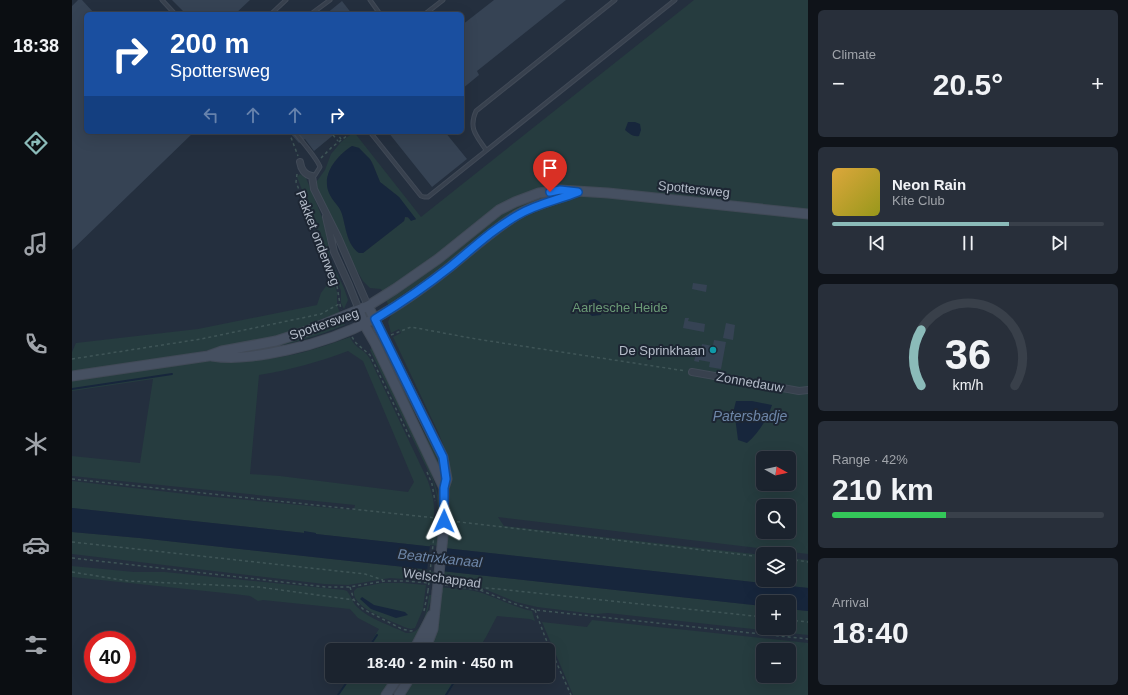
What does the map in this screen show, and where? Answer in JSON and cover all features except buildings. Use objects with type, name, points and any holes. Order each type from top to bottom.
[{"type":"main road","name":"Spottersweg","points":[[72,376],[208,356],[222,351],[276,341],[307,331],[368,306],[438,259],[504,208],[539,193],[560,190],[608,193],[808,214]]},
{"type":"main road","name":"Spottersweg","points":[[208,356],[222,358],[261,355],[308,345],[350,331],[375,319],[405,300],[450,267],[496,229],[518,214],[538,205],[578,192]]},
{"type":"main road","points":[[368,306],[438,446],[443,457],[446,471],[433,589],[433,628],[428,643]]},
{"type":"main road","points":[[359,310],[364,324],[444,488]]},
{"type":"main road","points":[[418,643],[434,612]]},
{"type":"main road","points":[[386,695],[394,683]]},
{"type":"main road","points":[[399,695],[407,683]]},
{"type":"street","name":"Pakket onderweg","points":[[300,164],[305,173],[312,176],[314,189],[338,237],[368,306]]},
{"type":"street","name":"Pakket onderweg","points":[[326,213],[334,252],[359,310]]},
{"type":"street","name":"Zonnedauw","points":[[692,372],[794,390],[808,390]]},
{"type":"lane","points":[[162,0],[173,12]]},
{"type":"lane","points":[[273,12],[286,0]]},
{"type":"lane","points":[[314,12],[330,0]]},
{"type":"lane","points":[[370,0],[379,12]]},
{"type":"lane","points":[[427,12],[442,0]]},
{"type":"lane","points":[[486,150],[473,131],[472,120],[476,111],[615,0]]},
{"type":"lane","points":[[372,134],[421,196],[428,197],[675,0]]},
{"type":"lane","points":[[296,134],[314,158],[318,161],[320,167],[315,175],[312,176]]},
{"type":"path","name":"Pakket onderweg","points":[[290,134],[300,164],[296,176],[296,182],[338,286],[339,304],[343,316]]},
{"type":"path","points":[[338,134],[342,140]]},
{"type":"path","points":[[318,161],[332,147],[350,134]]},
{"type":"path","points":[[333,135],[339,142]]},
{"type":"path","points":[[72,359],[201,339],[321,314],[339,304]]},
{"type":"path","points":[[411,327],[476,339],[692,372]]},
{"type":"path","points":[[350,331],[356,343],[370,355],[412,441]]},
{"type":"path","points":[[425,469],[432,484],[435,500]]},
{"type":"path","points":[[72,479],[440,523],[756,555]]},
{"type":"path","points":[[423,614],[433,589],[440,523],[436,513]]},
{"type":"path","points":[[72,542],[358,573],[385,581]]},
{"type":"path","name":"Welschappad","points":[[72,558],[326,587],[350,587],[385,581],[405,581],[433,589]]},
{"type":"path","points":[[796,560],[808,562]]},
{"type":"path","points":[[72,572],[128,581],[259,587],[354,600]]},
{"type":"path","name":"Welschappad","points":[[443,585],[480,590],[512,603],[536,610],[808,639]]},
{"type":"path","points":[[350,587],[354,600],[363,609],[402,629],[411,631],[417,629]]},
{"type":"path","points":[[480,590],[486,588],[498,588],[756,616]]},
{"type":"path","points":[[536,610],[545,637],[571,695]]},
{"type":"path","points":[[796,621],[808,622]]},
{"type":"green space","name":"Aarlesche Heide","points":[[694,0],[808,0],[808,554],[796,553],[796,547],[756,548],[498,517],[504,526],[756,554],[756,582],[315,533],[72,508],[72,481],[204,496],[354,510],[355,505],[72,476],[72,456],[140,463],[153,379],[72,391],[72,380],[207,361],[268,359],[316,349],[350,337],[355,345],[366,353],[370,359],[428,481],[433,502],[433,525],[437,536],[449,528],[450,508],[448,463],[446,452],[393,337],[401,333],[399,329],[391,333],[388,322],[392,313],[381,289],[370,288],[363,281],[353,264],[317,189],[317,181],[325,170],[331,154],[341,142],[351,134],[356,134],[421,217]],"holes":[[[352,146],[359,148],[372,162],[380,182],[399,197],[416,220],[405,217],[404,221],[363,253],[355,249],[351,244],[347,235],[341,211],[332,198],[328,183],[328,175],[340,156]],[[348,351],[363,361],[414,482],[408,492],[280,476],[250,474],[259,375],[293,368]]]},
{"type":"green space","points":[[300,174],[306,178],[324,222],[331,261],[348,300],[344,309],[341,303],[341,291],[297,177]]},
{"type":"green space","points":[[332,278],[337,292],[337,305],[340,313],[283,336],[188,354],[72,372],[72,352],[76,343],[198,329],[317,305],[321,293]]},
{"type":"green space","points":[[343,320],[345,325],[301,340],[269,348],[223,355]]},
{"type":"green space","points":[[382,342],[420,425],[439,459],[442,473],[440,473],[379,343]]},
{"type":"green space","points":[[372,347],[431,472],[438,495],[439,519],[437,497],[433,481],[370,350]]},
{"type":"green space","points":[[72,532],[140,538],[756,605],[756,629],[608,613],[595,614],[537,607],[516,602],[482,588],[469,585],[390,578],[348,585],[324,584],[72,554]]},
{"type":"green space","name":"Aarlesche Heide","points":[[796,559],[808,560],[808,588],[796,587]]},
{"type":"green space","points":[[72,566],[134,572],[165,572],[344,590],[347,591],[362,611],[374,619],[406,633],[417,630],[421,625],[426,613],[429,595],[432,595],[424,624],[415,643],[370,643],[379,629],[358,618],[350,609],[263,600],[258,601],[250,596],[72,577]]},
{"type":"green space","points":[[382,583],[426,585],[423,609],[415,628],[407,628],[374,614],[359,603],[355,597],[354,591],[357,588]]},
{"type":"green space","points":[[441,587],[480,592],[532,611],[535,621],[530,619],[497,616],[482,643],[429,643]]},
{"type":"green space","points":[[796,610],[808,611],[808,635],[796,634]]},
{"type":"green space","points":[[592,620],[808,643],[808,695],[573,695],[555,653],[555,643],[551,643],[542,622],[587,627]]},
{"type":"green space","points":[[345,683],[391,683],[383,695],[337,695]]},
{"type":"green space","points":[[409,683],[455,683],[447,695],[401,695]]},
{"type":"water","points":[[628,122],[640,124],[641,130],[639,136],[633,136],[625,130]]},
{"type":"water","points":[[352,146],[359,148],[370,159],[380,182],[399,197],[416,219],[411,221],[408,217],[405,217],[404,221],[363,253],[359,253],[355,250],[349,241],[341,211],[330,196],[327,186],[327,179],[332,166],[346,150]]},
{"type":"water","points":[[595,299],[600,302],[602,307],[601,315],[592,316],[586,311],[586,308],[589,300]]},
{"type":"water","name":"Patersbadje","points":[[736,401],[752,401],[772,405],[762,426],[747,443],[738,440],[734,409]]},
{"type":"water","name":"Beatrixkanaal","points":[[72,508],[304,533],[304,531],[316,534],[756,582],[756,587],[808,588],[808,611],[796,610],[796,595],[756,595],[756,605],[140,538],[72,532]]},
{"type":"water","points":[[362,597],[374,605],[405,612],[408,615],[396,618],[371,609],[360,599]]},
{"type":"pier","points":[[430,545],[447,547],[444,573],[427,571]]},
{"type":"waterway","points":[[72,389],[172,374]]},
{"type":"waterway","points":[[372,643],[377,635]]},
{"type":"waterway","points":[[338,695],[346,683]]},
{"type":"waterway","points":[[446,695],[454,683]]},
{"type":"place","name":"De Sprinkhaan","points":[[713,350]]},
{"type":"route","points":[[444,521],[444,488],[446,471],[443,457],[375,319],[405,300],[450,267],[496,229],[518,214],[538,205],[578,192],[560,190],[550,192]]}]
